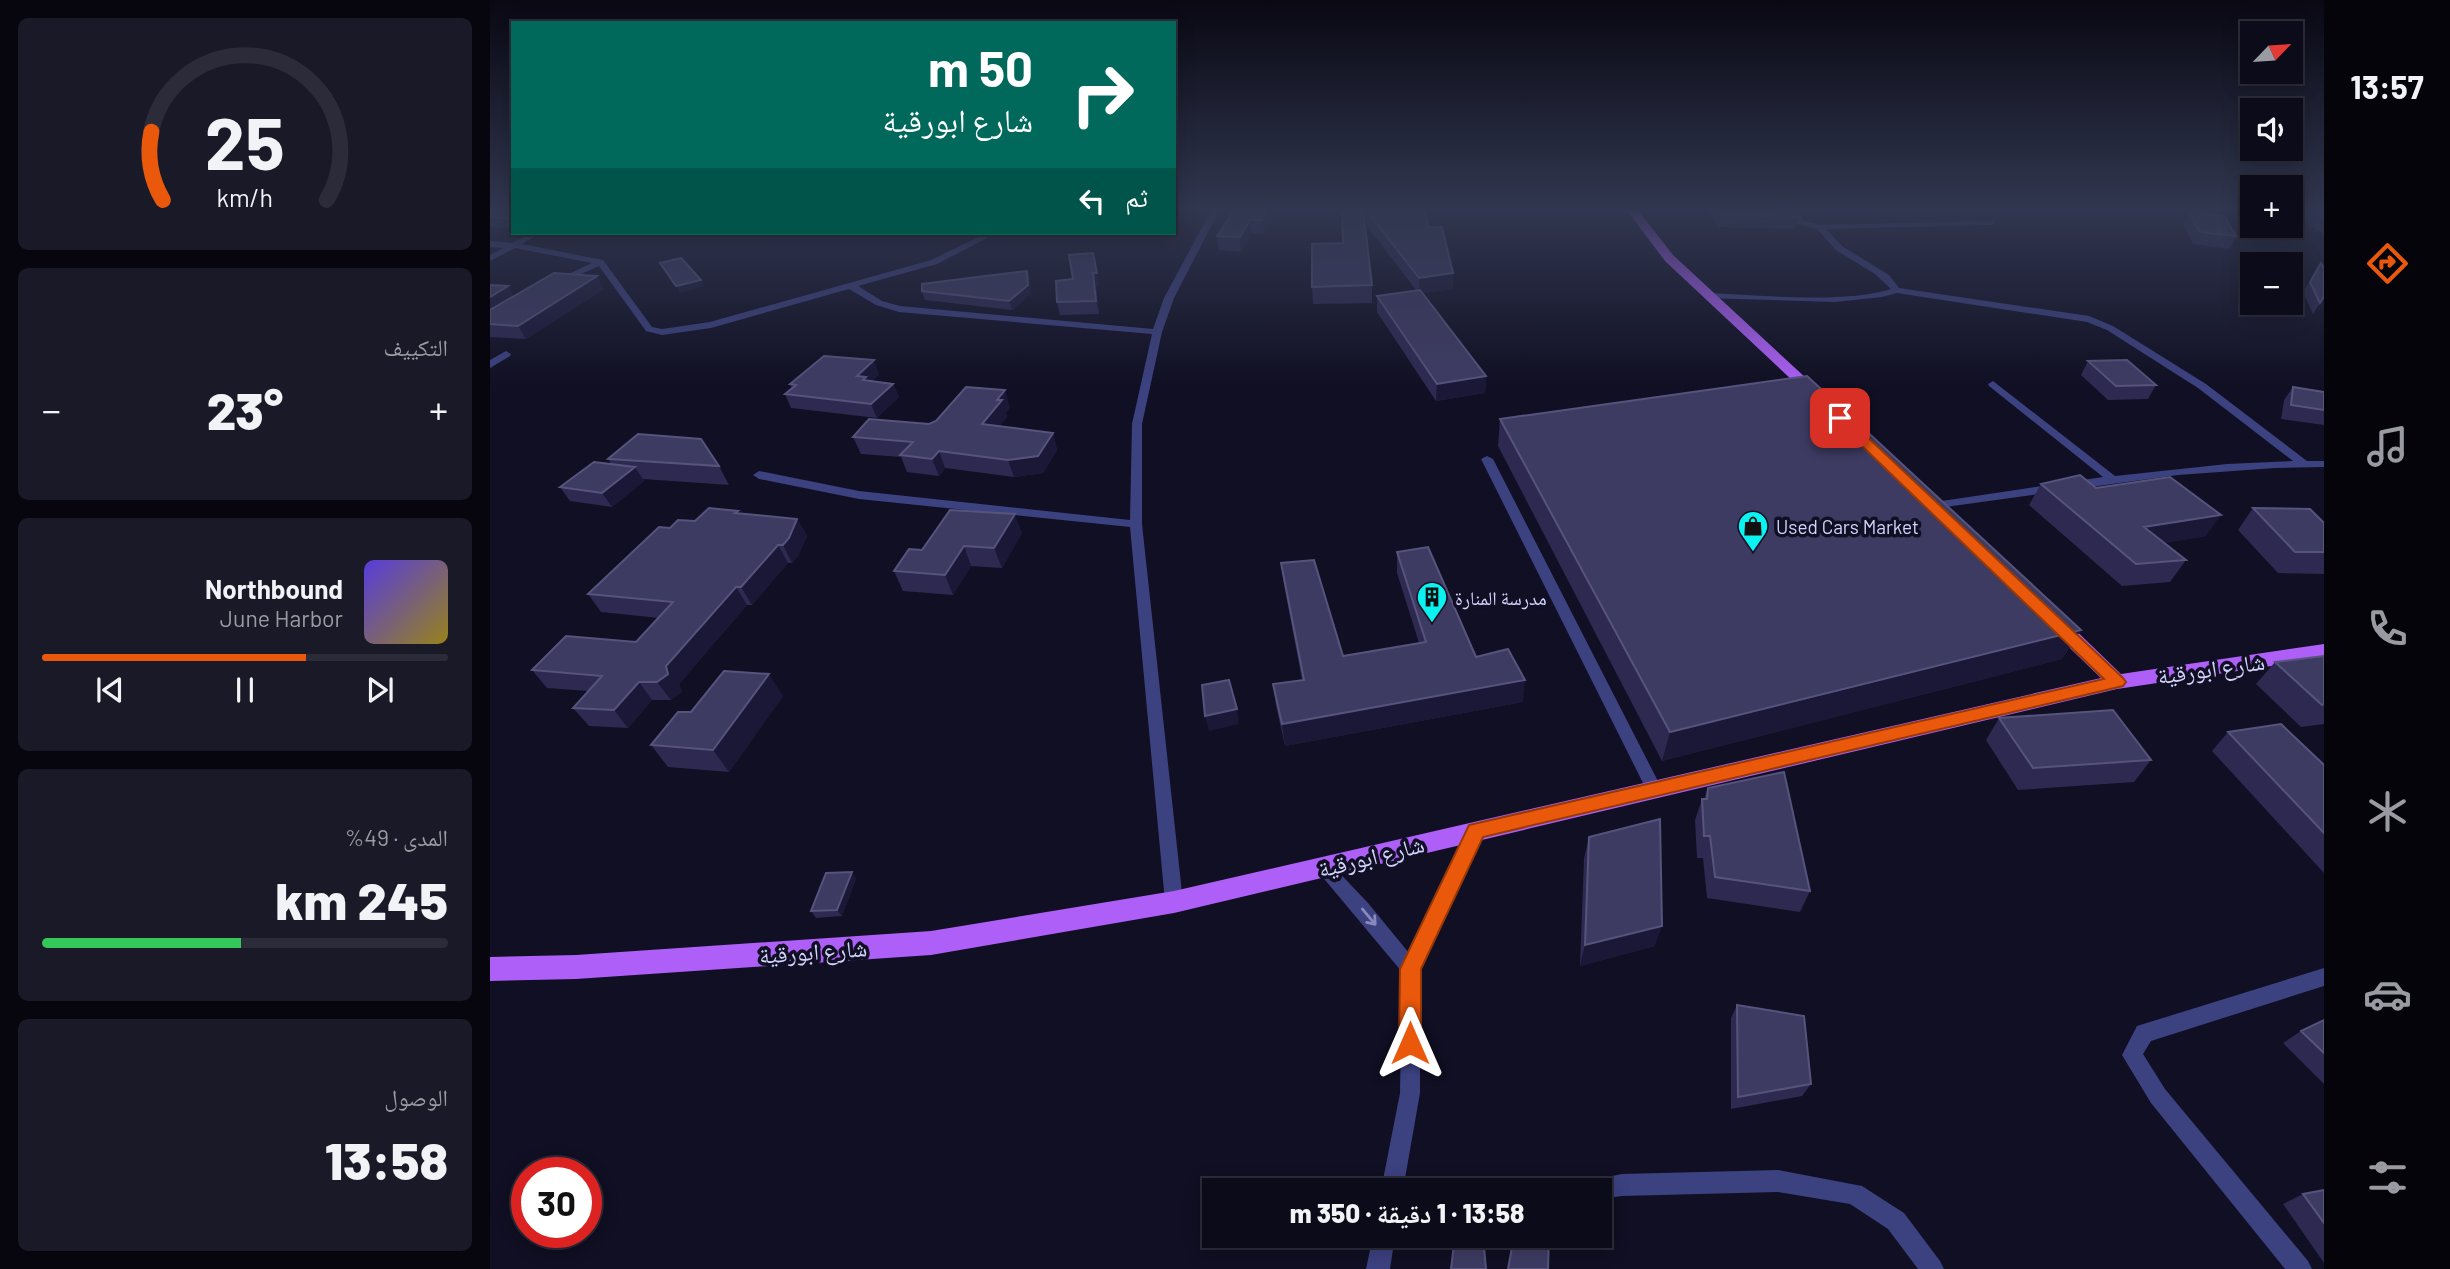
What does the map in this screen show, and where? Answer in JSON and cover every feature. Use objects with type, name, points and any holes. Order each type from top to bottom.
[{"type":"main road","points":[[1679,268],[1822,401]]},
{"type":"main road","points":[[1929,501],[1954,525]]},
{"type":"main road","points":[[2040,608],[2118,682]]},
{"type":"main road","name":"شارع ابورقية","points":[[490,969],[576,967],[931,943],[1174,902],[2118,682],[2324,651]]},
{"type":"street","points":[[550,285],[586,268]]},
{"type":"street","points":[[605,268],[649,329],[662,332],[710,325],[911,268]]},
{"type":"street","points":[[1174,902],[1136,524],[1137,424],[1157,332],[1169,298],[1185,268]]},
{"type":"street","points":[[1871,268],[1893,284],[1896,290]]},
{"type":"street","points":[[849,285],[879,303],[899,309],[1157,332]]},
{"type":"street","points":[[1708,296],[1846,298],[1889,294],[1896,290],[2098,322],[2202,386],[2304,464]]},
{"type":"street","points":[[490,366],[506,355]]},
{"type":"street","points":[[1993,384],[2112,480]]},
{"type":"street","points":[[1487,459],[1654,789]]},
{"type":"street","points":[[1929,501],[2238,467],[2324,464]]},
{"type":"street","points":[[759,475],[859,495],[1136,524]]},
{"type":"street","points":[[1394,1178],[1410,1093],[1411,969],[1476,830]]},
{"type":"street","points":[[1324,868],[1411,969]]},
{"type":"street","points":[[2300,1269],[2158,1096],[2132,1055],[2144,1033],[2324,977]]},
{"type":"street","points":[[1612,1187],[1778,1181],[1854,1194],[1896,1221],[1931,1269]]},
{"type":"street","points":[[1378,1269],[1382,1248]]},
{"type":"building","points":[[664,268],[690,268],[701,280],[676,286]]},
{"type":"building","points":[[1071,268],[1096,268],[1097,273],[1093,273],[1096,301],[1057,302],[1056,281],[1073,279]]},
{"type":"building","points":[[1312,268],[1370,268],[1372,285],[1312,287]]},
{"type":"building","points":[[1411,268],[1452,268],[1453,273],[1419,278]]},
{"type":"building","points":[[2318,268],[2324,268],[2324,297],[2320,303],[2310,282]]},
{"type":"building","points":[[1027,271],[1028,285],[1009,301],[922,291],[922,284]]},
{"type":"building","points":[[554,273],[597,276],[518,326],[490,324],[490,310]]},
{"type":"building","points":[[490,285],[508,286],[490,297]]},
{"type":"building","points":[[1420,290],[1486,376],[1437,384],[1377,296]]},
{"type":"building","points":[[824,356],[874,360],[857,376],[866,377],[863,380],[893,384],[871,404],[785,394],[796,385],[790,384]]},
{"type":"building","points":[[2127,360],[2156,385],[2116,386],[2088,361]]},
{"type":"building","name":"Used Cars Market","points":[[1807,376],[2081,630],[1670,732],[1500,419]]},
{"type":"building","points":[[966,387],[1005,390],[997,400],[1002,400],[982,424],[1053,433],[1038,456],[1008,460],[939,451],[932,459],[900,455],[913,442],[853,437],[869,419],[929,424],[936,421]]},
{"type":"building","points":[[2293,387],[2324,392],[2324,410],[2291,405]]},
{"type":"building","points":[[638,434],[701,439],[719,466],[608,459]]},
{"type":"building","points":[[594,462],[635,467],[602,493],[560,487]]},
{"type":"building","points":[[2080,475],[2096,488],[2170,477],[2221,515],[2144,527],[2186,560],[2136,564],[2041,484]]},
{"type":"building","points":[[709,508],[797,519],[783,545],[778,545],[741,587],[736,587],[666,666],[668,674],[657,682],[639,682],[614,710],[573,708],[602,676],[532,670],[566,636],[636,642],[673,602],[588,594],[659,527],[670,528],[678,520],[695,521]]},
{"type":"building","points":[[2253,508],[2310,509],[2324,523],[2324,552],[2295,552]]},
{"type":"building","points":[[950,510],[1015,514],[994,548],[964,546],[945,575],[894,571],[909,549],[922,550]]},
{"type":"building","name":"مدرسة المنارة","points":[[1428,547],[1476,657],[1508,649],[1525,680],[1282,724],[1273,684],[1304,680],[1281,563],[1314,560],[1343,656],[1426,642],[1397,552]]},
{"type":"building","points":[[2324,656],[2322,705],[2275,662]]},
{"type":"building","points":[[724,671],[769,674],[713,750],[651,745],[678,712],[691,712]]},
{"type":"building","points":[[1229,680],[1237,709],[1205,716],[1202,685]]},
{"type":"building","points":[[2113,710],[2151,760],[2033,768],[1999,718]]},
{"type":"building","points":[[2281,724],[2324,765],[2324,833],[2228,732]]},
{"type":"building","points":[[1784,772],[1810,891],[1715,877],[1710,836],[1704,836],[1702,799],[1707,799],[1708,788]]},
{"type":"building","points":[[1660,819],[1662,926],[1585,945],[1589,837]]},
{"type":"building","points":[[852,872],[837,910],[811,911],[826,873]]},
{"type":"building","points":[[1737,1005],[1804,1016],[1811,1084],[1738,1097]]},
{"type":"building","points":[[2324,1020],[2324,1053],[2301,1031]]},
{"type":"building","points":[[2324,1190],[2324,1223],[2303,1194]]},
{"type":"building","points":[[1454,1248],[1484,1248],[1486,1269],[1451,1269]]},
{"type":"building","points":[[1512,1248],[1549,1248],[1548,1269],[1508,1269]]},
{"type":"place","name":"Used Cars Market","points":[[1753,553]]},
{"type":"place","name":"مدرسة المنارة","points":[[1432,624]]},
{"type":"route","points":[[1410,1043],[1411,969],[1476,830],[2118,682],[1840,418]]}]
